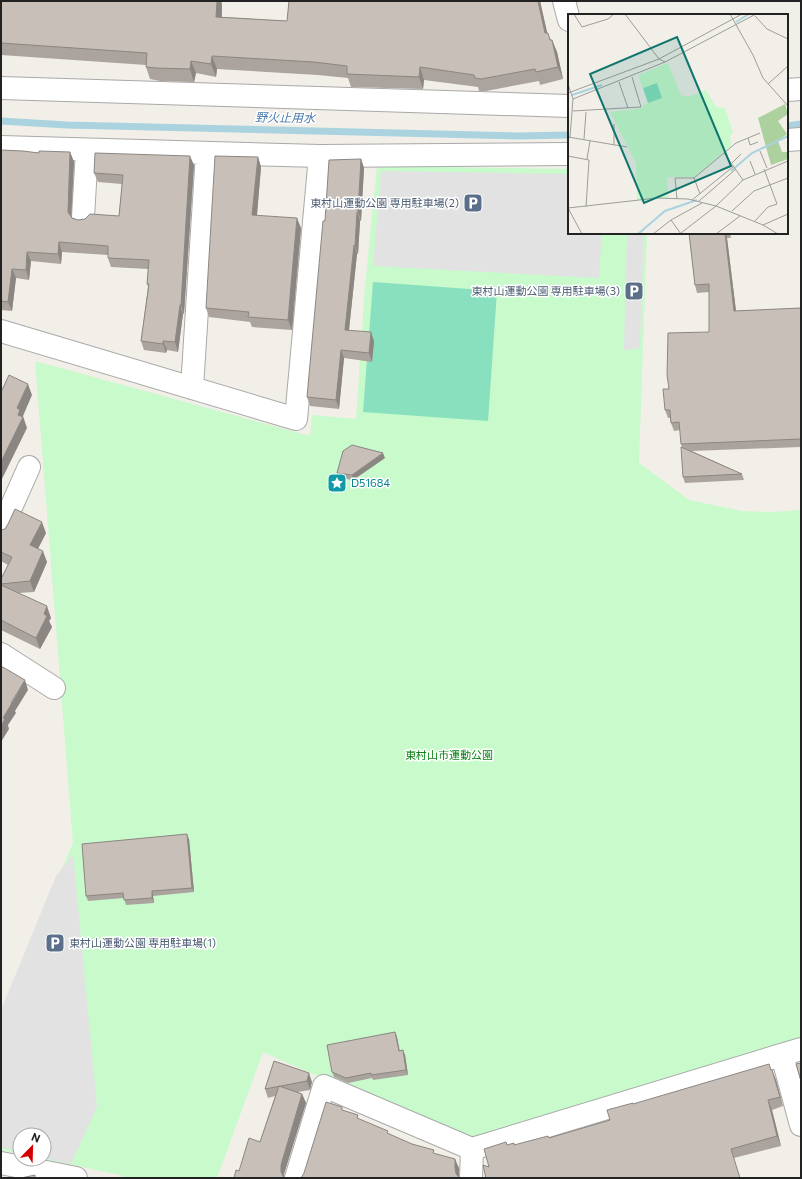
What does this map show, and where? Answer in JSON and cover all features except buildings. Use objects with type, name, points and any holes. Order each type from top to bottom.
[{"type":"street","points":[[564,1],[568,16]]},
{"type":"street","points":[[1,88],[568,106]]},
{"type":"street","points":[[788,90],[801,89]]},
{"type":"street","points":[[788,140],[801,139]]},
{"type":"street","points":[[1,147],[320,156],[568,154]]},
{"type":"street","points":[[83,217],[87,150]]},
{"type":"street","points":[[192,388],[207,153]]},
{"type":"street","points":[[1,330],[296,419],[320,156]]},
{"type":"street","points":[[1,530],[29,467]]},
{"type":"street","points":[[1,654],[54,688]]},
{"type":"street","points":[[296,1178],[324,1086],[472,1149],[792,1052],[801,1125]]},
{"type":"street","points":[[471,1178],[472,1149]]},
{"type":"street","points":[[1,1163],[76,1178]]},
{"type":"green space","name":"東村山市運動公園","points":[[377,166],[568,169],[568,234],[647,234],[639,463],[689,500],[742,511],[773,512],[801,510],[801,1043],[472,1144],[263,1052],[217,1178],[125,1178],[120,1175],[52,1161],[52,1127],[12,1127],[12,1152],[1,1150],[1,1013],[73,843],[35,361],[310,436],[312,415],[356,419],[365,286]]},
{"type":"green space","points":[[373,282],[497,291],[488,421],[363,412]]},
{"type":"shaded area","name":"東村山運動公園 専用駐車場(2)","points":[[381,171],[568,174],[568,234],[602,234],[599,278],[373,266]]},
{"type":"shaded area","name":"東村山運動公園 専用駐車場(3)","points":[[627,234],[644,234],[640,348],[624,350]]},
{"type":"shaded area","name":"東村山運動公園 専用駐車場(1)","points":[[73,854],[97,1107],[71,1164],[52,1160],[52,1127],[12,1127],[12,1150],[1,1147],[1,1010],[56,876]]},
{"type":"waterway","name":"野火止用水","points":[[1,121],[67,125],[519,136],[568,135]]},
{"type":"waterway","name":"野火止用水","points":[[788,126],[801,124]]},
{"type":"place","name":"東村山運動公園 専用駐車場(2)","points":[[473,203]]},
{"type":"place","name":"東村山運動公園 専用駐車場(3)","points":[[634,291]]},
{"type":"place","name":"D51684","points":[[337,483]]},
{"type":"place","name":"東村山運動公園 専用駐車場(1)","points":[[55,943]]}]
